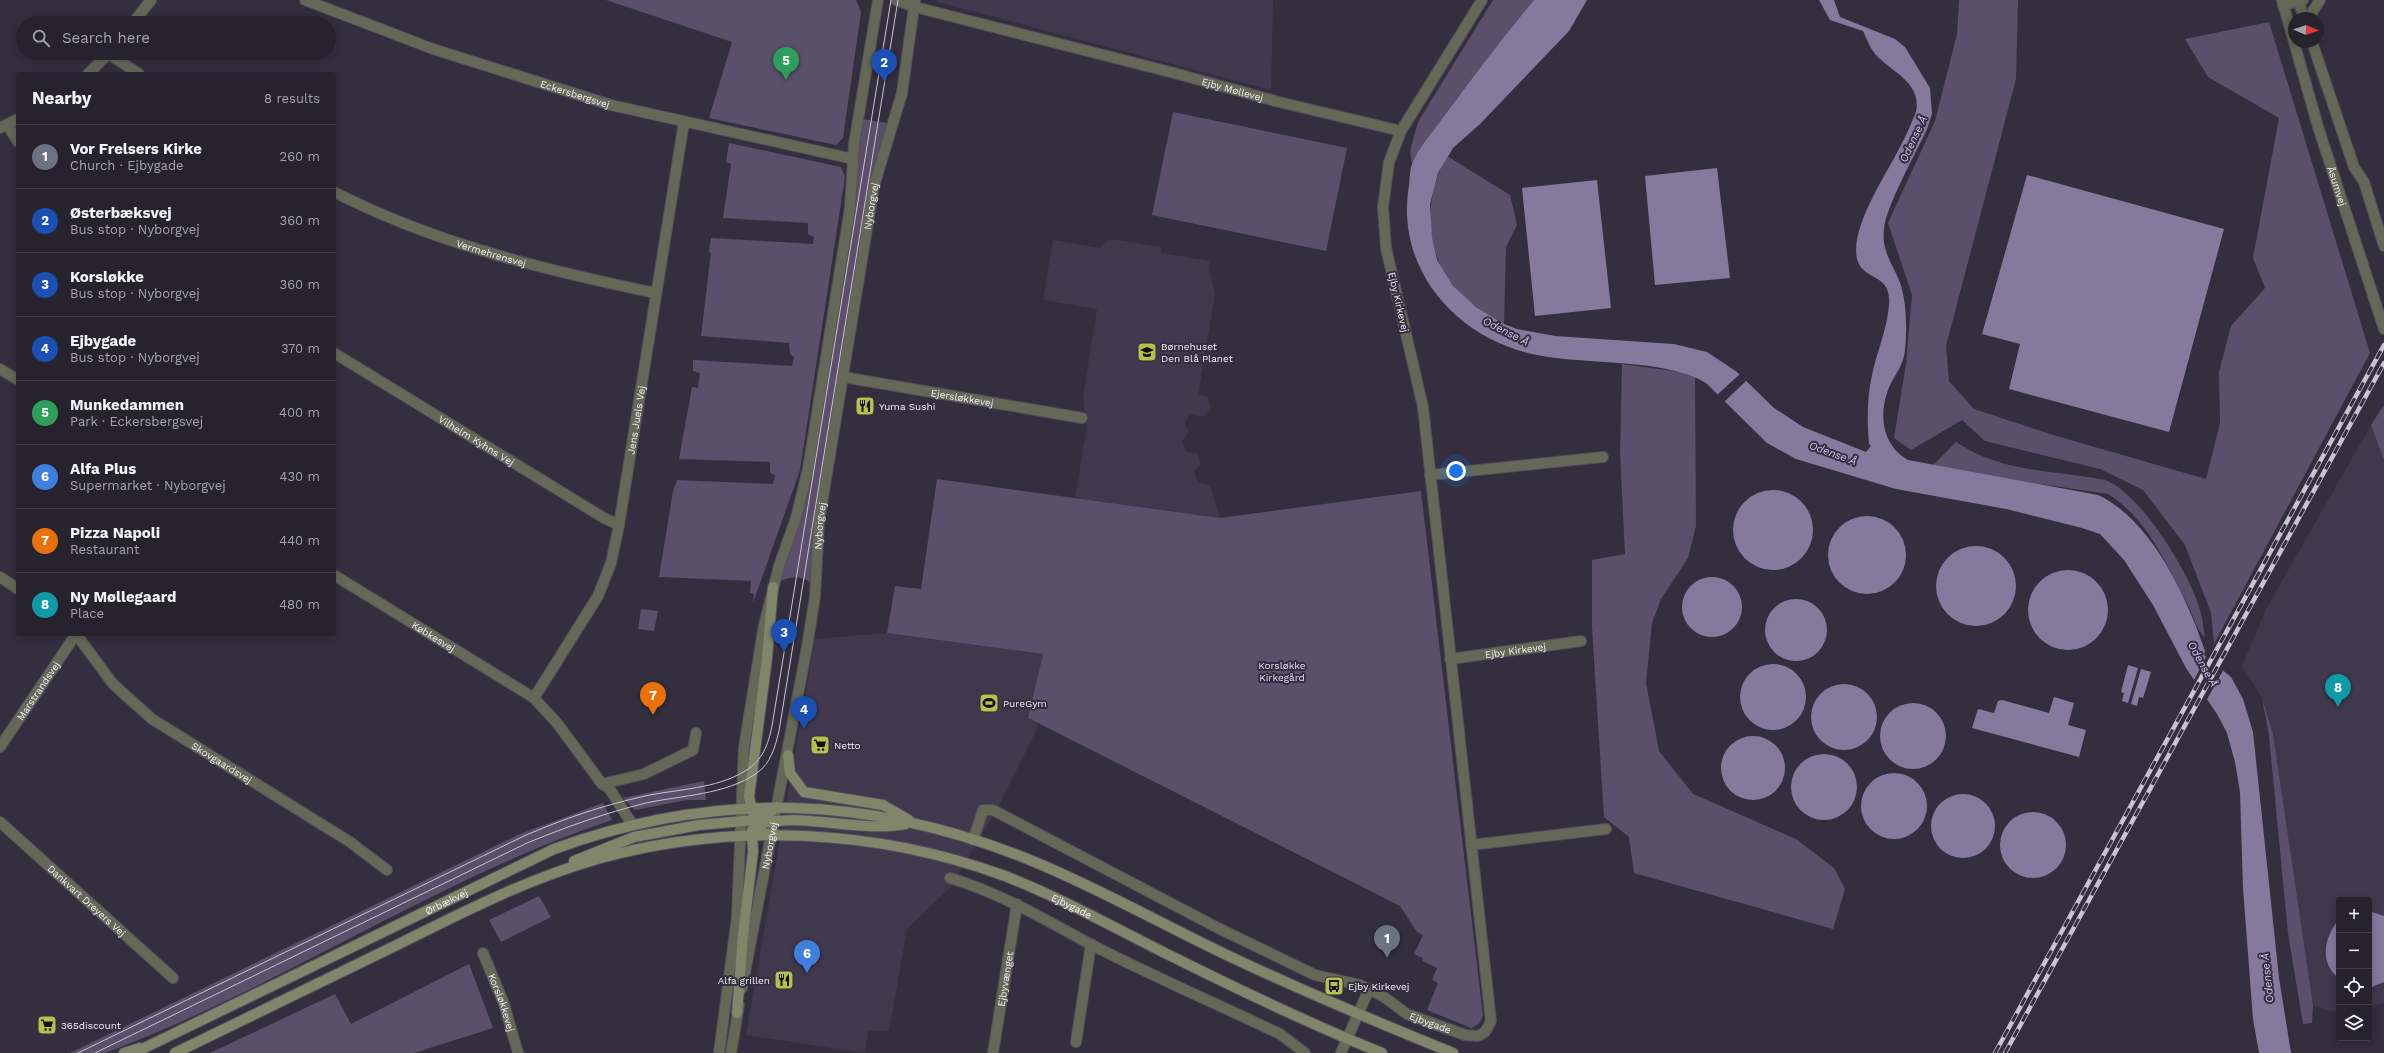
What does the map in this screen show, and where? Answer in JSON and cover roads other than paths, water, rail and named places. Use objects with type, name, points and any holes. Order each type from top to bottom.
[{"type":"main road","points":[[737,1013],[743,935],[752,860],[749,786],[767,658],[773,587]]},
{"type":"main road","points":[[788,755],[790,773],[804,792],[883,805],[912,822]]},
{"type":"main road","points":[[750,825],[777,807]]},
{"type":"main road","name":"Ørbækvej","points":[[134,1053],[513,868],[579,840],[632,824],[679,815],[740,808],[777,807]]},
{"type":"main road","name":"Ejbygade","points":[[777,807],[815,808],[866,813],[912,822],[974,840],[1031,860],[1234,958],[1358,1014],[1452,1053]]},
{"type":"main road","points":[[521,887],[595,852],[634,837],[699,825],[750,825],[774,821],[878,827],[912,822]]},
{"type":"main road","name":"Ejbygade","points":[[739,836],[750,825],[770,835],[842,839],[890,846],[934,855],[997,874],[1063,901],[1243,992],[1347,1039],[1382,1053]]},
{"type":"main road","name":"Ørbækvej","points":[[175,1053],[470,908],[521,887],[598,859],[637,849],[676,842],[739,836]]},
{"type":"main road","points":[[124,1053],[146,1046]]},
{"type":"street","points":[[138,16],[151,0]]},
{"type":"street","name":"Eckersbergsvej","points":[[305,0],[355,20],[510,75],[611,105],[853,159]]},
{"type":"street","name":"Nyborgvej","points":[[719,1053],[733,957],[739,836],[750,825],[740,808],[744,747],[764,625],[773,587],[796,518],[808,469],[850,208],[853,159],[878,0]]},
{"type":"street","name":"Ejby Møllevej","points":[[896,0],[912,2],[1279,102],[1401,131]]},
{"type":"street","points":[[1401,131],[1482,0]]},
{"type":"street","points":[[2283,2],[2300,0],[2303,12]]},
{"type":"street","points":[[2312,12],[2320,0]]},
{"type":"street","name":"Nyborgvej","points":[[731,1053],[770,835],[788,755],[815,596],[817,535],[874,186],[902,94],[912,2]]},
{"type":"street","name":"Åsumvej","points":[[2283,2],[2319,130],[2384,329]]},
{"type":"street","points":[[2314,48],[2354,167],[2364,182]]},
{"type":"street","points":[[2321,48],[2384,246]]},
{"type":"street","points":[[90,72],[102,60]]},
{"type":"street","points":[[119,60],[136,72]]},
{"type":"street","points":[[16,120],[4,126],[16,140]]},
{"type":"street","name":"Jens Juels Vej","points":[[534,698],[598,596],[611,563],[619,525],[655,293],[684,122]]},
{"type":"street","name":"Ejby Kirkevej","points":[[1401,131],[1389,162],[1382,207],[1386,248],[1422,407],[1491,1021]]},
{"type":"street","name":"Vermehrensvej","points":[[336,193],[457,244],[583,278],[655,293]]},
{"type":"street","name":"Vilhelm Kyhns Vej","points":[[336,354],[604,518],[619,525]]},
{"type":"street","points":[[0,369],[16,379]]},
{"type":"street","name":"Ejersløkkevej","points":[[843,377],[1082,418]]},
{"type":"street","points":[[1430,475],[1603,457]]},
{"type":"street","name":"Købkesvej","points":[[336,576],[534,698],[557,723],[602,784],[609,788],[632,824]]},
{"type":"street","points":[[0,577],[16,588]]},
{"type":"street","name":"Marstrandsvej","points":[[0,746],[75,636]]},
{"type":"street","name":"Skovgaardsvej","points":[[77,636],[113,684],[152,720],[350,842],[387,870]]},
{"type":"street","name":"Ejby Kirkevej","points":[[1450,659],[1581,641]]},
{"type":"street","points":[[602,784],[644,774],[693,750],[696,733]]},
{"type":"street","name":"Ejbygade","points":[[974,840],[983,810],[993,810],[1218,928],[1315,975],[1352,982],[1369,989],[1384,997],[1407,1014],[1465,1035],[1478,1036],[1485,1032],[1491,1021]]},
{"type":"street","name":"Dankvart Dreyers Vej","points":[[0,822],[173,978]]},
{"type":"street","points":[[1471,845],[1606,829]]},
{"type":"street","points":[[950,878],[984,888],[1017,904],[1091,944],[1280,1034],[1305,1053]]},
{"type":"street","name":"Ejbyvænget","points":[[993,1053],[1017,904]]},
{"type":"street","points":[[1076,1042],[1091,944]]},
{"type":"street","name":"Korsløkkevej","points":[[483,953],[504,1004],[518,1053]]},
{"type":"street","points":[[1341,1053],[1369,989]]},
{"type":"water","name":"Odense Å","points":[[1534,0],[1587,0],[1569,31],[1480,124],[1453,148],[1438,173],[1430,204],[1432,237],[1437,260],[1453,286],[1476,307],[1504,324],[1517,329],[1555,336],[1674,344],[1707,352],[1737,372],[1774,408],[1803,427],[1866,452],[1871,446],[1869,444],[1868,418],[1870,384],[1888,314],[1889,294],[1882,282],[1860,266],[1857,259],[1856,246],[1864,217],[1878,186],[1894,159],[1906,134],[1916,112],[1917,102],[1915,93],[1905,79],[1876,55],[1863,31],[1830,20],[1819,0],[1834,0],[1840,17],[1895,39],[1905,47],[1930,88],[1932,114],[1927,129],[1890,207],[1884,229],[1883,237],[1886,250],[1904,296],[1906,324],[1905,350],[1903,359],[1891,383],[1884,404],[1884,426],[1887,436],[1899,453],[1908,460],[2098,495],[2117,507],[2135,522],[2151,541],[2165,562],[2188,608],[2205,651],[2204,655],[2231,677],[2243,699],[2253,732],[2279,978],[2291,1053],[2259,1053],[2253,1019],[2243,888],[2240,792],[2235,762],[2227,733],[2217,714],[2186,668],[2153,605],[2124,560],[2100,534],[2006,509],[1896,489],[1796,459],[1767,443],[1706,383],[1689,375],[1669,369],[1648,366],[1556,358],[1537,355],[1509,347],[1483,335],[1460,318],[1440,299],[1424,276],[1413,250],[1408,222],[1410,170],[1418,152],[1426,140]]},
{"type":"water","points":[[1717,168],[1730,278],[1655,285],[1645,176]]},
{"type":"water","points":[[2027,175],[2224,229],[2169,432],[2009,389],[2020,344],[1982,334]]},
{"type":"water","points":[[1597,180],[1611,308],[1535,316],[1522,188]]},
{"type":"water","points":[[1773,490],[1788,493],[1801,502],[1810,515],[1813,530],[1810,545],[1801,558],[1788,567],[1773,570],[1758,567],[1745,558],[1736,545],[1733,530],[1736,515],[1745,502],[1758,493]]},
{"type":"water","points":[[1859,516],[1875,516],[1889,522],[1900,533],[1906,547],[1906,563],[1900,577],[1889,588],[1875,594],[1859,594],[1845,588],[1834,577],[1828,563],[1828,547],[1834,533],[1845,522]]},
{"type":"water","points":[[1976,546],[1991,549],[2004,558],[2013,571],[2016,586],[2013,601],[2004,614],[1991,623],[1976,626],[1961,623],[1948,614],[1939,601],[1936,586],[1939,571],[1948,558],[1961,549]]},
{"type":"water","points":[[2060,570],[2076,570],[2097,581],[2108,602],[2108,618],[2097,639],[2076,650],[2060,650],[2046,644],[2039,639],[2034,632],[2028,618],[2028,602],[2034,588],[2039,581],[2046,576]]},
{"type":"water","points":[[1706,577],[1718,577],[1729,582],[1737,590],[1742,601],[1740,619],[1729,632],[1718,637],[1706,637],[1695,632],[1687,624],[1682,613],[1682,601],[1687,590],[1695,582]]},
{"type":"water","points":[[1796,599],[1808,601],[1818,608],[1825,618],[1827,630],[1825,642],[1818,652],[1808,659],[1796,661],[1784,659],[1774,652],[1767,642],[1765,630],[1767,618],[1774,608],[1784,601]]},
{"type":"water","points":[[1773,664],[1786,667],[1796,674],[1803,684],[1806,697],[1803,710],[1796,720],[1786,727],[1773,730],[1760,727],[1750,720],[1743,710],[1740,697],[1743,684],[1750,674],[1760,667]]},
{"type":"water","points":[[2128,665],[2138,668],[2128,703],[2122,701],[2124,693],[2121,692]]},
{"type":"water","points":[[2141,669],[2151,672],[2143,698],[2139,697],[2137,706],[2131,704]]},
{"type":"water","points":[[1844,684],[1857,687],[1867,694],[1874,704],[1877,717],[1874,730],[1867,740],[1857,747],[1844,750],[1831,747],[1821,740],[1814,730],[1811,717],[1814,704],[1821,694],[1831,687]]},
{"type":"water","points":[[2054,697],[2074,703],[2068,725],[2086,730],[2079,757],[1972,728],[1978,709],[1994,713],[1998,701],[2002,700],[2049,713]]},
{"type":"water","points":[[1913,703],[1925,706],[1936,713],[1943,724],[1946,736],[1943,748],[1936,759],[1925,766],[1913,769],[1901,766],[1890,759],[1883,748],[1880,736],[1883,724],[1890,713],[1901,706]]},
{"type":"water","points":[[1747,736],[1759,736],[1776,745],[1783,756],[1785,768],[1783,780],[1776,791],[1759,800],[1747,800],[1735,795],[1726,786],[1721,774],[1721,762],[1726,750],[1735,741]]},
{"type":"water","points":[[1824,754],[1836,757],[1847,764],[1854,775],[1857,787],[1854,799],[1847,810],[1836,817],[1824,820],[1812,817],[1801,810],[1794,799],[1791,787],[1794,775],[1801,764],[1812,757]]},
{"type":"water","points":[[1894,773],[1906,776],[1917,783],[1924,794],[1927,806],[1924,818],[1917,829],[1906,836],[1894,839],[1882,836],[1871,829],[1864,818],[1861,806],[1864,794],[1871,783],[1882,776]]},
{"type":"water","points":[[1957,794],[1969,794],[1986,803],[1993,814],[1995,826],[1993,838],[1986,849],[1969,858],[1957,858],[1945,853],[1936,844],[1931,832],[1931,820],[1936,808],[1945,799]]},
{"type":"water","points":[[2033,812],[2045,815],[2056,822],[2063,833],[2066,845],[2063,857],[2056,868],[2045,875],[2033,878],[2021,875],[2010,868],[2003,857],[2000,845],[2003,833],[2010,822],[2021,815]]},
{"type":"water","points":[[2372,912],[2384,916],[2384,982],[2372,987]]},
{"type":"water","points":[[2336,924],[2336,975],[2328,965],[2326,958],[2327,942]]},
{"type":"tram line","points":[[78,1053],[524,836],[599,808],[645,796],[696,788],[722,782],[751,767],[764,752],[769,740],[772,726],[891,0]]},
{"type":"tram line","points":[[95,1053],[527,843],[556,831],[616,811],[646,803],[703,793],[731,786],[757,773],[766,764],[774,749],[779,731],[898,0]]},
{"type":"railway","points":[[1995,1053],[2384,345]]},
{"type":"railway","points":[[2005,1053],[2384,363]]},
{"type":"place","name":"Munkedammen","points":[[786,80]]},
{"type":"place","name":"Østerbæksvej","points":[[884,82]]},
{"type":"place","name":"Børnehuset Den Blå Planet","points":[[1147,352]]},
{"type":"place","name":"Yuma Sushi","points":[[865,406]]},
{"type":"place","name":"Korsløkke","points":[[784,652]]},
{"type":"place","name":"PureGym","points":[[989,703]]},
{"type":"place","name":"Ny Møllegaard","points":[[2338,707]]},
{"type":"place","name":"Pizza Napoli","points":[[653,715]]},
{"type":"place","name":"Ejbygade","points":[[804,729]]},
{"type":"place","name":"Netto","points":[[820,745]]},
{"type":"place","name":"Vor Frelsers Kirke","points":[[1387,958]]},
{"type":"place","name":"Alfa Plus","points":[[807,973]]},
{"type":"place","name":"Alfa grillen","points":[[784,980]]},
{"type":"place","name":"Ejby Kirkevej","points":[[1334,986]]},
{"type":"place","name":"365discount","points":[[47,1025]]},
{"type":"park label","name":"Korsløkke Kirkegård","points":[[1282,670]]}]
